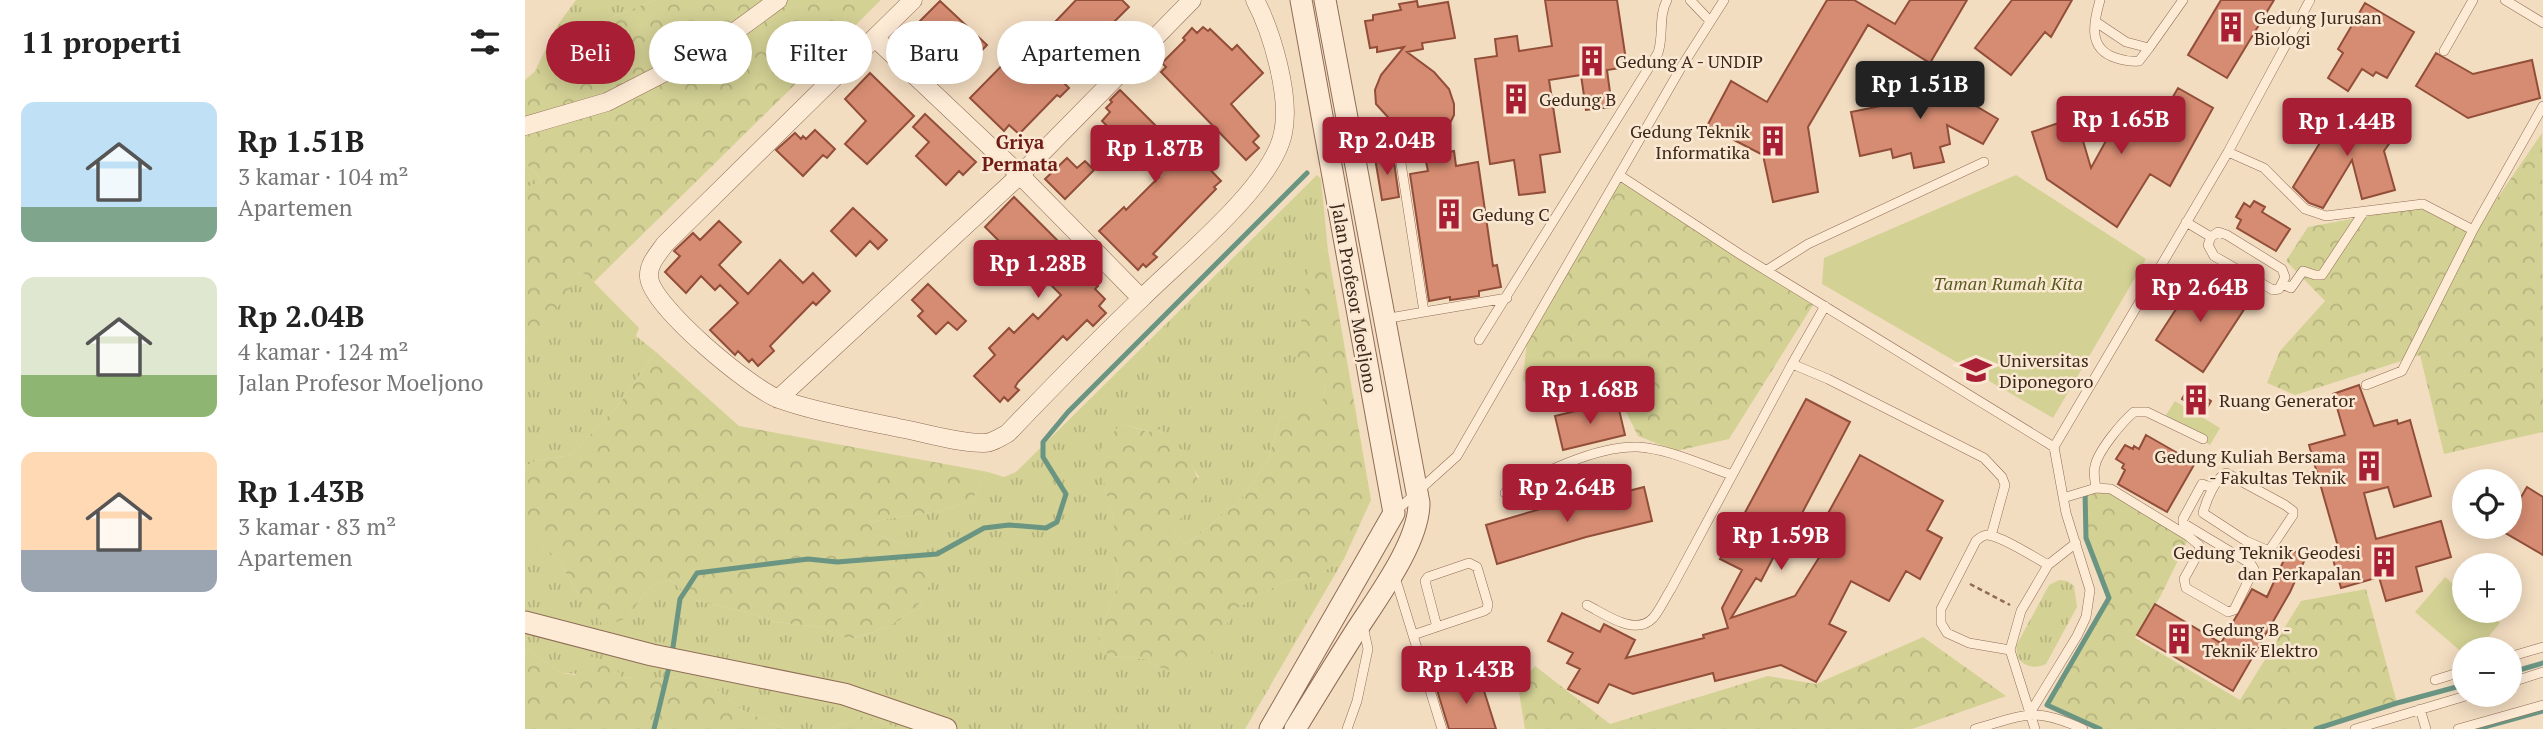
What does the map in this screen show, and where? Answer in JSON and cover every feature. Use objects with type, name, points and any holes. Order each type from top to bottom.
[{"type":"street","points":[[525,126],[607,102],[715,47],[778,0]]},
{"type":"street","points":[[913,0],[665,244],[652,262],[649,275],[652,290],[662,304],[730,369],[778,399],[938,436],[987,443],[1008,433],[1141,298],[1245,199],[1273,158],[1283,135],[1285,114],[1271,34],[1255,0]]},
{"type":"street","points":[[778,399],[1020,175],[1192,0]]},
{"type":"street","name":"Jalan Profesor Moeljono","points":[[1301,0],[1394,513]]},
{"type":"street","points":[[1295,729],[1393,572],[1416,525],[1419,503],[1325,0]]},
{"type":"street","points":[[875,38],[1020,175],[1141,298]]},
{"type":"street","points":[[1270,729],[1394,513]]},
{"type":"street","points":[[525,622],[652,655],[844,694],[946,729]]},
{"type":"lane","points":[[1479,340],[1658,53],[1662,33],[1661,13],[1667,0]]},
{"type":"lane","points":[[1690,0],[1710,21]]},
{"type":"lane","points":[[1394,513],[1457,456],[1682,66],[1724,0]]},
{"type":"lane","points":[[2100,0],[2095,34],[2098,48],[2103,54],[2129,62],[2139,61],[2183,0]]},
{"type":"lane","points":[[2030,713],[2077,636],[2086,617],[2090,590],[2063,498],[2054,447],[2228,152],[2311,0]]},
{"type":"lane","points":[[2444,51],[2473,0]]},
{"type":"lane","points":[[2505,0],[2543,23]]},
{"type":"lane","points":[[2096,22],[2126,42],[2149,48]]},
{"type":"lane","points":[[2366,384],[2402,371],[2473,230],[2543,106]]},
{"type":"lane","points":[[1398,144],[1424,312]]},
{"type":"lane","points":[[2228,152],[2264,168],[2305,209],[2326,216],[2423,204],[2473,230]]},
{"type":"lane","points":[[1767,270],[1808,244],[1984,162]]},
{"type":"lane","points":[[1619,175],[2054,447]]},
{"type":"lane","points":[[2282,284],[2291,288],[2303,271],[2322,275],[2363,213]]},
{"type":"lane","points":[[2186,222],[2211,237]]},
{"type":"lane","points":[[2218,232],[2227,235],[2282,269],[2285,277],[2277,291],[2214,256],[2208,245],[2211,237],[2218,232]]},
{"type":"lane","points":[[1384,320],[1507,298]]},
{"type":"lane","points":[[1587,605],[1628,625],[1646,623],[1654,617],[1825,306]]},
{"type":"lane","points":[[1792,364],[1828,379],[1984,458],[2003,477],[2005,485],[1991,536]]},
{"type":"lane","points":[[2096,488],[2096,461],[2122,422],[2134,412],[2147,412],[2203,439]]},
{"type":"lane","points":[[1505,493],[1579,460],[1621,448],[1640,447],[1661,452],[1732,475]]},
{"type":"lane","points":[[2226,473],[2292,510],[2293,515],[2270,551],[2259,548],[2204,515],[2203,511],[2213,488],[2226,473]]},
{"type":"lane","points":[[2063,498],[2096,488],[2111,489],[2188,536],[2199,545],[2200,550],[2184,579],[2185,585],[2228,612],[2234,610],[2253,573],[2253,567],[2183,521],[2202,484],[2213,488]]},
{"type":"lane","points":[[2010,650],[1969,643],[1947,632],[1941,623],[1941,609],[1976,541],[1983,535],[1991,536],[2048,565]]},
{"type":"lane","points":[[2035,729],[2010,650],[2021,611],[2048,565],[2075,543]]},
{"type":"lane","points":[[1413,635],[1487,609],[1485,592],[1474,564],[1469,563],[1428,577],[1425,581],[1437,626]]},
{"type":"lane","points":[[1393,572],[1442,729]]},
{"type":"lane","points":[[1347,729],[1357,701],[1368,649],[1362,621]]},
{"type":"lane","points":[[2522,653],[2543,647]]},
{"type":"lane","points":[[2522,679],[2543,673]]},
{"type":"lane","points":[[2435,680],[2452,675]]},
{"type":"lane","points":[[2355,729],[2452,700]]},
{"type":"lane","points":[[2458,729],[2543,705]]},
{"type":"lane","points":[[2420,709],[2427,729]]},
{"type":"lane","points":[[1975,729],[2030,713],[2047,715],[2083,729]]},
{"type":"lane","points":[[2058,729],[2067,722]]},
{"type":"path","points":[[1958,577],[2021,611]]},
{"type":"green space","points":[[576,0],[655,0],[602,21],[561,21]]},
{"type":"green space","points":[[655,0],[881,0],[860,21],[766,21],[766,84],[796,84],[594,282],[581,271],[556,310],[529,339],[525,338],[525,188],[542,181],[525,162],[525,80],[546,62],[546,84],[635,84],[635,21],[602,21]]},
{"type":"green space","points":[[546,48],[546,63],[533,75]]},
{"type":"green space","points":[[2542,133],[2543,432],[2444,454],[2420,355],[2295,395],[2267,383],[2280,351],[2325,301],[2286,261],[2308,227],[2422,206],[2474,232]]},
{"type":"green space","points":[[525,162],[542,181],[525,188]]},
{"type":"green space","points":[[1317,175],[1321,179],[1328,251],[1320,247],[1301,332],[1295,378],[1326,387],[1321,405],[1280,418],[1269,458],[1243,498],[1186,545],[1171,527],[1199,477],[1181,450],[1161,430],[1149,432],[1121,423],[1105,488],[1114,521],[1114,558],[1119,583],[1098,638],[1109,656],[1146,659],[1159,667],[1225,628],[1231,611],[1285,581],[1314,577],[1344,559],[1245,729],[901,729],[864,716],[828,729],[785,729],[740,709],[697,673],[649,682],[622,677],[562,673],[525,648],[525,539],[535,539],[559,560],[578,594],[627,618],[649,588],[670,580],[695,600],[747,612],[775,622],[820,627],[850,639],[902,619],[923,600],[910,547],[876,534],[869,522],[945,510],[972,500],[988,472],[1004,477],[1016,472]]},
{"type":"green space","name":"Taman Rumah Kita","points":[[2016,175],[2146,259],[2053,418],[1822,284],[1824,258]]},
{"type":"green space","points":[[1620,182],[1813,305],[1729,439],[1676,451],[1638,436],[1620,400],[1593,391],[1555,410],[1537,403],[1523,379],[1527,340]]},
{"type":"green space","points":[[1320,247],[1328,251],[1371,500],[1344,559],[1314,577],[1285,581],[1232,611],[1212,653],[1184,674],[1159,667],[1146,659],[1109,656],[1098,638],[1119,583],[1114,558],[1114,521],[1099,451],[1121,423],[1148,432],[1161,429],[1177,445],[1193,468],[1203,499],[1171,527],[1186,545],[1243,498],[1269,458],[1280,418],[1321,404],[1326,387],[1294,379],[1308,268]]},
{"type":"green space","points":[[582,270],[639,328],[636,336],[656,352],[617,407],[571,455],[535,461],[525,467],[525,338],[529,339]]},
{"type":"green space","points":[[656,352],[739,426],[988,472],[972,500],[945,510],[869,522],[876,534],[910,547],[921,557],[930,584],[923,600],[902,619],[850,639],[820,627],[775,622],[747,612],[695,600],[670,580],[649,588],[627,618],[604,626],[578,594],[559,560],[535,539],[525,539],[525,467],[535,461],[571,455],[617,407]]},
{"type":"green space","points":[[2175,401],[2220,428],[2210,445],[2164,418]]},
{"type":"green space","points":[[2102,489],[2188,540],[2161,595],[2135,638],[2240,700],[2301,601],[2366,589],[2397,703],[2316,729],[2100,729],[2047,705],[2109,598],[2086,538],[2085,491]]},
{"type":"green space","points":[[2445,577],[2452,583],[2452,623],[2500,623],[2488,637],[2452,637],[2452,644],[2415,612]]},
{"type":"green space","points":[[2059,580],[2074,586],[2077,607],[2046,664],[2027,665],[2018,658],[2016,646],[2049,585]]},
{"type":"green space","points":[[1923,637],[2006,696],[1912,729],[1525,729],[1518,686],[1535,666],[1610,724],[1768,676],[1816,684]]},
{"type":"green space","points":[[525,648],[562,673],[575,675],[587,655],[611,662],[622,677],[632,679],[660,679],[697,673],[740,709],[785,729],[525,729]]},
{"type":"green space","points":[[864,716],[901,729],[828,729]]},
{"type":"building","points":[[1076,0],[1122,0],[1129,7],[1115,21],[1056,21]]},
{"type":"building","points":[[1545,0],[1617,0],[1627,67],[1607,70],[1612,107],[1586,110],[1581,75],[1549,80],[1560,152],[1540,155],[1545,192],[1519,195],[1514,160],[1490,164],[1475,59],[1497,56],[1495,39],[1517,36],[1519,51],[1552,46]]},
{"type":"building","points":[[1827,0],[1854,0],[1895,24],[1910,0],[1967,0],[1930,63],[1868,25],[1808,127],[1818,192],[1773,202],[1763,155],[1707,126],[1731,81],[1767,102]]},
{"type":"building","points":[[2012,0],[2072,0],[2051,37],[2045,32],[2011,75],[1975,48]]},
{"type":"building","name":"Gedung Jurusan Biologi","points":[[2221,0],[2274,0],[2227,78],[2188,55]]},
{"type":"building","points":[[940,1],[961,21],[920,21]]},
{"type":"building","points":[[1417,1],[1418,7],[1448,2],[1455,38],[1422,43],[1423,49],[1407,52],[1434,72],[1449,89],[1454,104],[1454,115],[1436,152],[1423,144],[1422,137],[1410,136],[1396,126],[1376,104],[1375,90],[1381,75],[1404,47],[1377,52],[1377,47],[1370,48],[1365,21],[1373,20],[1373,15],[1401,10],[1399,4]]},
{"type":"building","points":[[2365,3],[2414,32],[2387,78],[2376,72],[2373,76],[2362,69],[2348,91],[2328,78],[2343,53],[2338,49]]},
{"type":"building","points":[[1203,27],[1208,31],[1210,29],[1232,50],[1237,45],[1263,73],[1231,104],[1259,136],[1253,142],[1259,148],[1246,160],[1165,76],[1165,60],[1185,40],[1183,38],[1192,28],[1197,33]]},
{"type":"building","points":[[2436,53],[2473,74],[2532,60],[2540,98],[2468,118],[2416,86]]},
{"type":"building","points":[[997,70],[997,84],[1065,84],[1069,88],[1060,97],[1057,95],[1019,134],[1009,125],[1004,131],[970,98]]},
{"type":"building","points":[[872,75],[914,116],[867,164],[845,144],[866,121],[845,99],[859,84],[872,84]]},
{"type":"building","points":[[1935,77],[1938,90],[1967,84],[1971,103],[1998,119],[1983,144],[1947,125],[1950,144],[1940,147],[1944,162],[1914,168],[1911,153],[1893,158],[1891,149],[1860,156],[1851,112],[1881,106],[1877,89]]},
{"type":"building","points":[[2178,88],[2213,108],[2170,186],[2150,174],[2117,227],[2047,179],[2032,132],[2076,117],[2091,168],[2123,110],[2155,128]]},
{"type":"building","points":[[1120,90],[1174,144],[1180,138],[1221,181],[1153,254],[1157,257],[1146,267],[1143,264],[1138,270],[1099,231],[1124,207],[1126,210],[1159,177],[1102,121],[1110,112],[1106,108],[1112,102],[1110,100]]},
{"type":"building","points":[[2346,100],[2377,119],[2372,127],[2391,141],[2384,151],[2395,190],[2362,199],[2352,160],[2323,208],[2309,203],[2293,187]]},
{"type":"building","points":[[925,114],[976,162],[963,175],[959,171],[946,185],[916,156],[929,142],[913,127]]},
{"type":"building","points":[[815,130],[835,149],[827,158],[823,155],[803,176],[776,150],[795,133],[801,139],[803,136],[806,139]]},
{"type":"building","name":"Gedung C","points":[[1454,151],[1456,166],[1478,162],[1493,266],[1497,265],[1501,287],[1479,291],[1479,296],[1429,301],[1410,174],[1428,171],[1425,157]]},
{"type":"building","points":[[1393,155],[1399,197],[1382,200],[1375,158]]},
{"type":"building","points":[[1067,158],[1077,168],[1085,161],[1094,170],[1065,199],[1045,179]]},
{"type":"building","points":[[1014,197],[1069,252],[1074,246],[1085,257],[1078,265],[1098,286],[1095,289],[1105,299],[1099,306],[1106,313],[1093,326],[1087,320],[1067,340],[1063,336],[1018,382],[1015,387],[1019,390],[1008,401],[1004,397],[1000,402],[974,376],[995,355],[989,348],[1009,328],[1014,333],[1033,314],[1038,319],[1061,295],[1037,271],[1033,275],[985,227]]},
{"type":"building","points":[[2254,201],[2265,207],[2262,212],[2290,229],[2276,251],[2237,228],[2241,220],[2236,217],[2244,203],[2250,207]]},
{"type":"building","points":[[853,208],[887,240],[878,249],[870,241],[856,256],[831,231]]},
{"type":"building","points":[[719,221],[741,242],[719,265],[748,294],[780,260],[803,283],[813,273],[830,291],[816,305],[813,302],[770,346],[774,351],[758,366],[752,359],[749,362],[738,351],[735,355],[710,330],[738,303],[720,285],[715,290],[701,276],[686,293],[665,272],[680,256],[674,251],[693,233],[700,240]]},
{"type":"building","points":[[2197,277],[2245,308],[2203,372],[2156,340]]},
{"type":"building","points":[[928,284],[966,321],[957,330],[948,322],[936,334],[918,316],[923,311],[912,300]]},
{"type":"building","name":"Gedung Kuliah Bersama - Fakultas Teknik","points":[[2359,385],[2374,426],[2397,420],[2398,424],[2410,420],[2431,496],[2394,507],[2388,487],[2364,493],[2376,539],[2441,521],[2451,557],[2416,567],[2422,591],[2386,601],[2379,577],[2341,588],[2331,552],[2339,550],[2309,445],[2345,435],[2333,394]]},
{"type":"building","name":"Ruang Generator","points":[[2189,387],[2211,401],[2204,413],[2182,399]]},
{"type":"building","points":[[1806,399],[1850,422],[1800,517],[1820,528],[1860,455],[1943,501],[1927,530],[1942,538],[1920,579],[1906,571],[1889,601],[1851,581],[1829,624],[1846,632],[1816,682],[1781,665],[1715,681],[1713,673],[1633,694],[1609,684],[1598,703],[1568,689],[1580,669],[1567,663],[1573,653],[1548,641],[1562,613],[1600,632],[1604,624],[1635,640],[1626,658],[1704,638],[1703,635],[1728,628],[1722,608],[1742,570],[1720,559]],"holes":[[[1784,537],[1820,556],[1795,596],[1731,618],[1756,578],[1761,581]]]},
{"type":"building","points":[[1617,401],[1625,435],[1563,450],[1555,416]]},
{"type":"building","points":[[2146,435],[2195,463],[2167,512],[2118,484],[2125,470],[2122,468],[2124,464],[2116,459],[2125,445],[2139,449]]},
{"type":"building","points":[[1644,487],[1652,521],[1586,537],[1497,564],[1486,525],[1571,500],[1573,505]]},
{"type":"building","points":[[2527,487],[2543,497],[2543,555],[2516,539],[2522,539],[2522,496]]},
{"type":"building","name":"Gedung B - Teknik Elektro","points":[[2289,549],[2306,557],[2290,592],[2233,691],[2137,635],[2155,604],[2221,643],[2252,589],[2267,597]]},
{"type":"building","points":[[1479,675],[1496,729],[1449,729],[1437,690]]},
{"type":"waterway","points":[[672,654],[680,599],[697,573],[808,559],[837,562],[937,554],[984,528],[1009,525],[1046,528],[1057,522],[1066,494],[1043,457],[1043,442],[1068,412],[1307,173]]},
{"type":"waterway","points":[[2085,491],[2086,538],[2109,598],[2047,705],[2100,729]]},
{"type":"waterway","points":[[654,729],[670,663]]},
{"type":"waterway","points":[[2522,669],[2543,663]]},
{"type":"waterway","points":[[2316,729],[2452,688]]},
{"type":"waterway","points":[[2477,729],[2543,711]]},
{"type":"place","name":"Gedung Jurusan Biologi","points":[[2231,27]]},
{"type":"place","name":"Gedung A - UNDIP","points":[[1592,61]]},
{"type":"place","name":"Gedung B","points":[[1516,99]]},
{"type":"place","name":"Gedung Teknik Informatika","points":[[1773,141]]},
{"type":"place","name":"Gedung C","points":[[1449,214]]},
{"type":"place","name":"Universitas Diponegoro","points":[[1976,370]]},
{"type":"place","name":"Ruang Generator","points":[[2196,400]]},
{"type":"place","name":"Gedung Kuliah Bersama - Fakultas Teknik","points":[[2369,466]]},
{"type":"place","name":"Gedung Teknik Geodesi dan Perkapalan","points":[[2384,562]]},
{"type":"place","name":"Gedung B - Teknik Elektro","points":[[2179,639]]},
{"type":"district","name":"Griya Permata","points":[[1020,152]]}]
